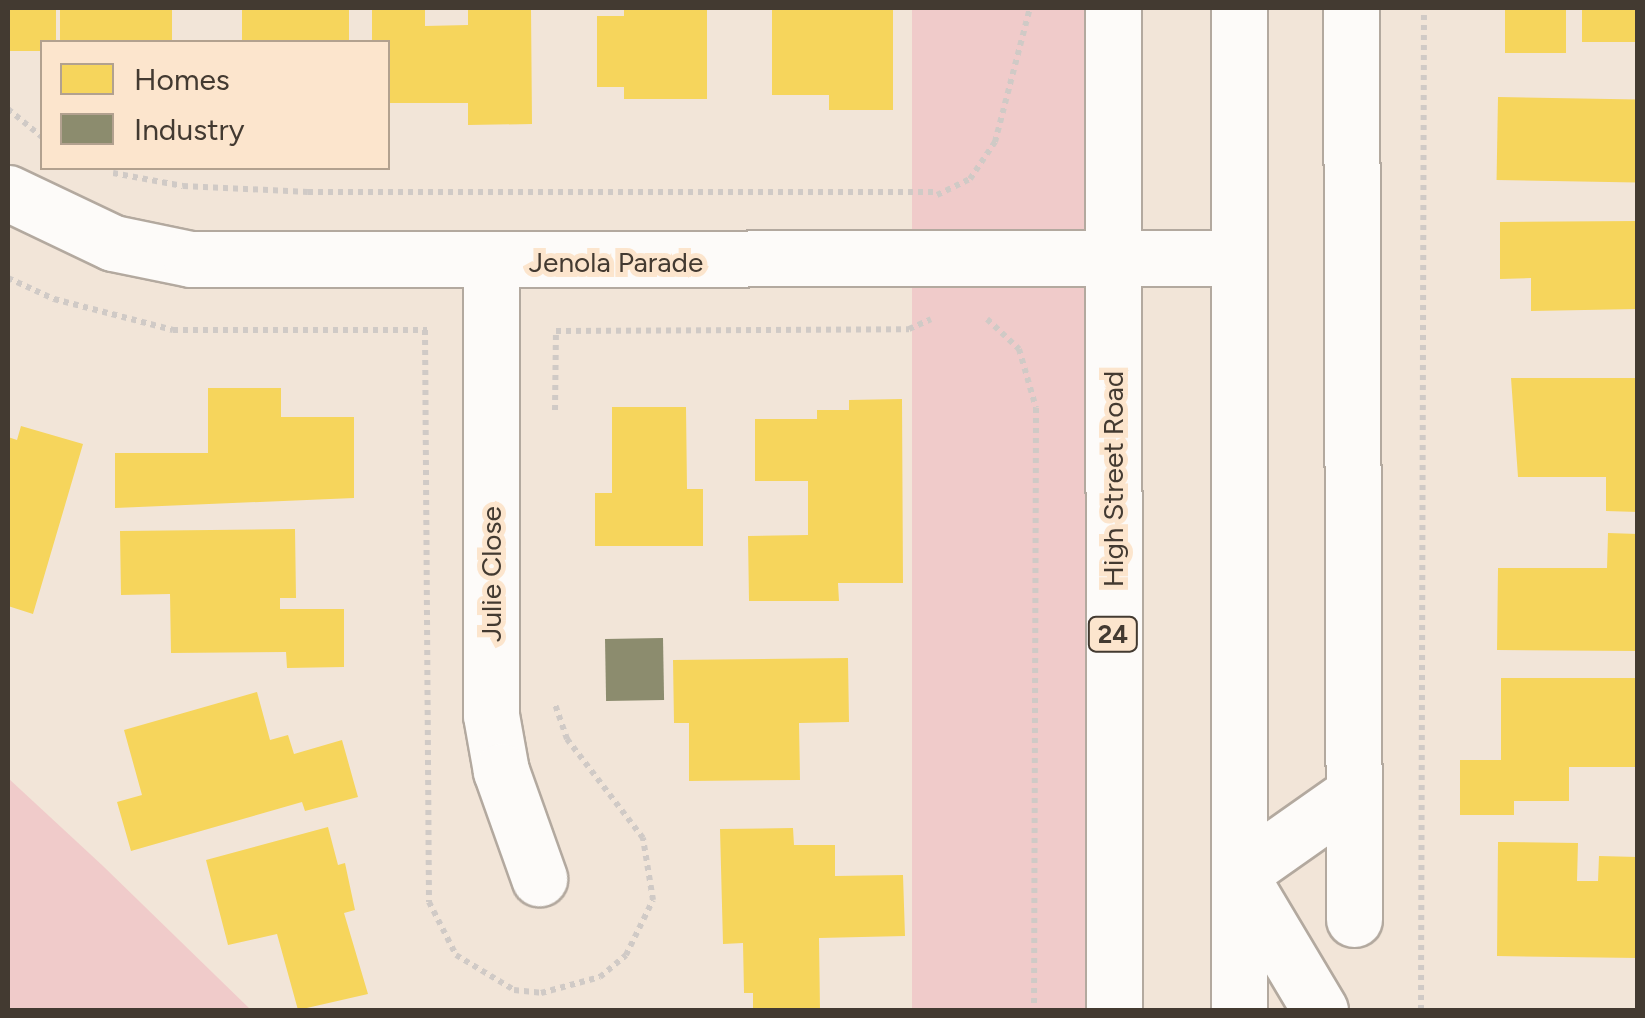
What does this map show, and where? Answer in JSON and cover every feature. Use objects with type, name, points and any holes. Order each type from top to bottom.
[{"type":"street","name":"High Street Road","points":[[1113,8],[1114,1010]]},
{"type":"street","points":[[1239,8],[1239,1010]]},
{"type":"street","points":[[1351,8],[1354,919]]},
{"type":"street","name":"Jenola Parade","points":[[8,193],[76,230],[153,254],[490,263],[1239,258]]},
{"type":"street","name":"Julie Close","points":[[490,263],[490,716],[501,772],[539,878]]},
{"type":"street","points":[[1239,874],[1352,794]]},
{"type":"street","points":[[1239,874],[1320,1010]]},
{"type":"path","points":[[104,170],[132,179],[260,191],[938,192],[970,179],[989,153],[1016,77],[1030,8]]},
{"type":"path","points":[[1421,1010],[1424,8]]},
{"type":"path","points":[[8,109],[40,134]]},
{"type":"path","points":[[938,192],[938,206]]},
{"type":"path","points":[[541,331],[909,329],[936,316],[936,306]]},
{"type":"path","points":[[972,316],[998,324],[1020,349],[1036,408],[1034,1010]]},
{"type":"shaded area","points":[[912,8],[1113,8],[1113,1010],[912,1010]]},
{"type":"shaded area","points":[[8,778],[103,866],[251,1010],[8,1010]]},
{"type":"building: Homes","points":[[8,8],[56,8],[56,40],[40,40],[40,51],[8,51]]},
{"type":"building: Homes","points":[[60,8],[172,8],[172,40],[60,40]]},
{"type":"building: Homes","points":[[242,8],[349,8],[349,40],[242,40]]},
{"type":"building: Homes","points":[[372,8],[425,8],[425,26],[468,25],[468,8],[531,8],[532,124],[468,125],[468,103],[390,103],[390,40],[372,40]]},
{"type":"building: Homes","points":[[624,8],[707,8],[707,99],[624,99],[624,87],[597,87],[597,16],[624,16]]},
{"type":"building: Homes","points":[[772,8],[893,8],[893,110],[829,110],[829,95],[772,95]]},
{"type":"building: Homes","points":[[1505,8],[1566,8],[1566,53],[1505,53]]},
{"type":"building: Homes","points":[[1582,8],[1638,8],[1638,42],[1582,42]]},
{"type":"building: Homes","points":[[1498,97],[1638,99],[1637,182],[1497,180]]},
{"type":"building: Homes","points":[[1638,221],[1638,309],[1531,311],[1531,278],[1500,279],[1500,222]]},
{"type":"building: Homes","points":[[1511,378],[1638,378],[1638,512],[1606,511],[1606,477],[1518,477]]},
{"type":"building: Homes","points":[[208,388],[281,388],[281,417],[354,417],[354,498],[115,508],[115,453],[208,453]]},
{"type":"building: Homes","points":[[902,399],[903,583],[838,583],[839,601],[749,601],[748,536],[808,535],[808,481],[755,481],[755,419],[817,419],[817,410],[849,410],[849,400]]},
{"type":"building: Homes","points":[[612,407],[686,407],[687,489],[703,489],[703,546],[595,546],[595,493],[612,493]]},
{"type":"building: Homes","points":[[21,426],[83,444],[33,614],[8,606],[8,437],[17,440]]},
{"type":"building: Homes","points":[[295,529],[296,598],[280,598],[280,609],[344,609],[344,667],[287,668],[286,652],[171,653],[170,594],[121,595],[120,531]]},
{"type":"building: Homes","points":[[1608,533],[1638,534],[1638,651],[1497,650],[1498,568],[1607,568]]},
{"type":"building: Homes","points":[[848,658],[849,722],[799,723],[800,780],[689,781],[689,723],[674,723],[673,660]]},
{"type":"building: Homes","points":[[1501,678],[1638,678],[1638,767],[1569,767],[1569,801],[1514,801],[1514,815],[1460,815],[1460,760],[1501,760]]},
{"type":"building: Homes","points":[[257,692],[270,740],[288,735],[294,754],[342,740],[358,797],[305,811],[302,802],[131,851],[117,802],[142,795],[124,730]]},
{"type":"building: Homes","points":[[328,827],[338,865],[345,863],[355,910],[344,913],[368,994],[298,1010],[277,934],[228,945],[206,860]]},
{"type":"building: Homes","points":[[793,828],[794,845],[835,845],[835,876],[903,875],[905,936],[819,938],[820,1010],[753,1010],[753,993],[744,993],[743,943],[723,944],[720,829]]},
{"type":"building: Homes","points":[[1498,842],[1578,843],[1577,881],[1598,881],[1599,856],[1638,857],[1638,958],[1497,956]]},
{"type":"building: Industry","points":[[663,638],[664,700],[606,701],[605,639]]}]
